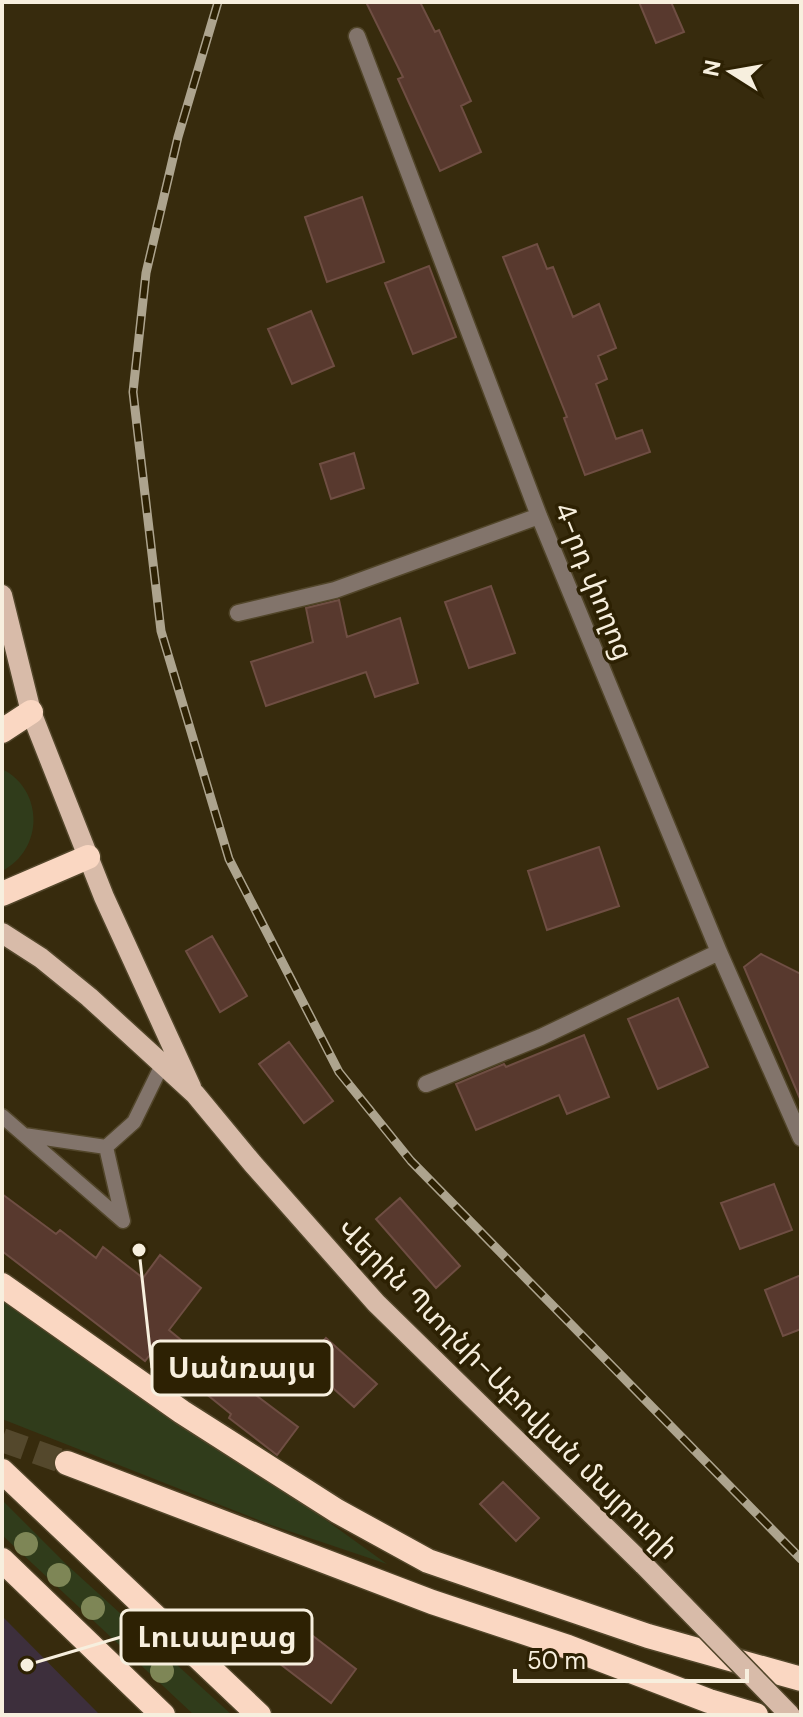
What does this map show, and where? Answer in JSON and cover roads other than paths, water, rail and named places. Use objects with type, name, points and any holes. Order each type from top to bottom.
[{"type":"highway","points":[[2,731],[31,712]]},
{"type":"highway","points":[[2,894],[88,857]]},
{"type":"highway","points":[[2,1285],[182,1412],[337,1511],[428,1561],[648,1636],[801,1679]]},
{"type":"highway","points":[[67,1463],[432,1602],[756,1715]]},
{"type":"highway","points":[[2,1471],[259,1715]]},
{"type":"highway","points":[[2,1560],[163,1715]]},
{"type":"main road","name":"Վերին Պտղնի-Աբովյան մայրուղի","points":[[2,595],[31,712],[104,897],[195,1094]]},
{"type":"main road","name":"Վերին Պտղնի-Աբովյան մայրուղի","points":[[2,933],[41,958],[195,1094],[376,1303],[644,1565],[790,1715]]},
{"type":"street","name":"4-րդ փողոց","points":[[357,36],[539,516],[719,952],[801,1138]]},
{"type":"street","points":[[238,613],[335,590],[539,516]]},
{"type":"street","points":[[426,1084],[541,1037],[719,952]]},
{"type":"lane","points":[[106,1147],[134,1122],[162,1065]]},
{"type":"lane","points":[[2,1116],[123,1221],[106,1147]]},
{"type":"lane","points":[[24,1135],[106,1147]]},
{"type":"tunnel","points":[[2,1440],[67,1463]]},
{"type":"railway","points":[[218,2],[178,137],[146,273],[133,392],[161,631],[229,859],[339,1072],[411,1161],[801,1559]]},
{"type":"place","name":"Սանռայս","points":[[139,1250]]},
{"type":"place","name":"Լուսաբաց","points":[[27,1665]]}]
